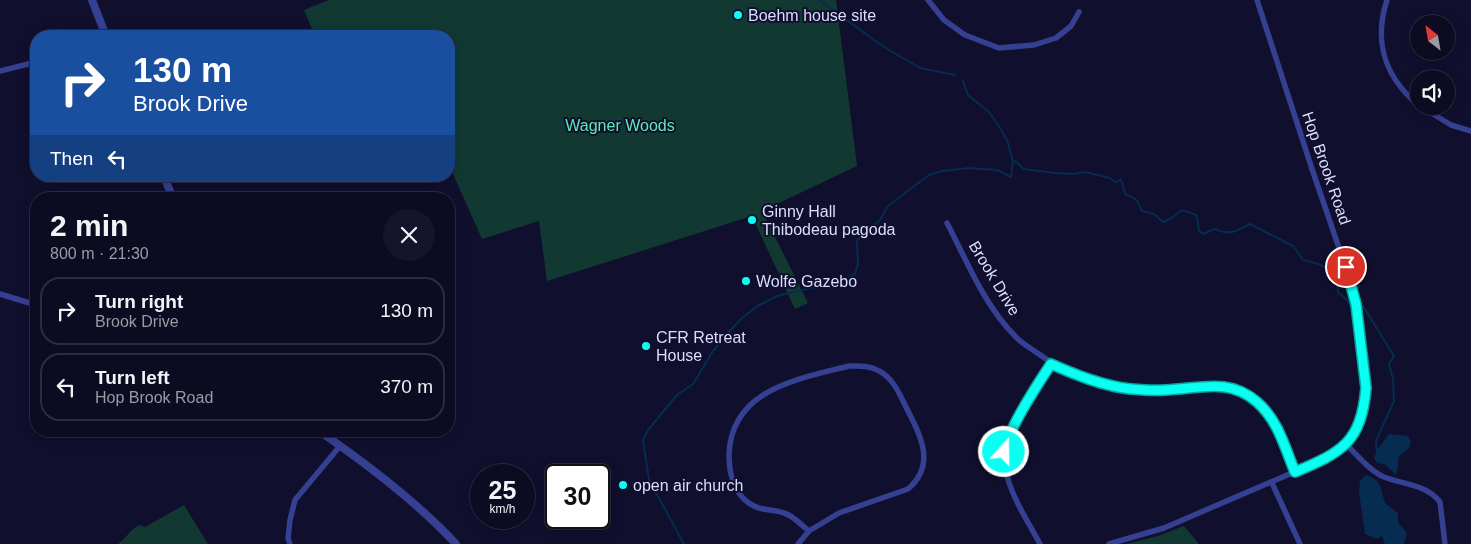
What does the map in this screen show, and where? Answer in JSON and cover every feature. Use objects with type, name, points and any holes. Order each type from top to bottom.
[{"type":"street","points":[[92,0],[104,30]]},
{"type":"street","points":[[928,0],[944,20],[966,35],[999,48],[1034,45],[1056,38],[1071,26],[1079,12]]},
{"type":"street","name":"Hop Brook Road","points":[[1109,544],[1164,528],[1329,457],[1346,444],[1364,409],[1366,388],[1356,306],[1346,267],[1257,0]]},
{"type":"street","points":[[1387,0],[1382,25],[1383,54],[1393,78],[1410,96]]},
{"type":"street","points":[[0,71],[30,64]]},
{"type":"street","points":[[1434,115],[1451,125],[1471,131]]},
{"type":"street","name":"Brook Drive","points":[[947,222],[993,308],[1015,337],[1051,364],[1100,383],[1130,389],[1164,391],[1215,386],[1235,388],[1246,393],[1257,402],[1274,422],[1295,472]]},
{"type":"street","points":[[0,294],[30,303]]},
{"type":"street","points":[[1040,544],[1006,474],[1004,452],[1023,410],[1051,364]]},
{"type":"street","points":[[798,544],[809,531],[839,513],[908,489],[917,482],[921,475],[924,448],[915,424],[892,382],[879,370],[871,367],[849,366],[769,390],[750,405],[739,419],[730,446],[729,468],[735,487],[741,496],[756,508],[785,513],[797,520],[809,531]]},
{"type":"street","points":[[327,437],[423,511],[456,544]]},
{"type":"street","points":[[1346,444],[1369,467],[1383,477],[1423,488],[1440,502],[1445,544]]},
{"type":"street","points":[[290,544],[288,538],[290,520],[295,500],[340,446]]},
{"type":"street","points":[[1272,483],[1300,544]]},
{"type":"green space","name":"Wagner Woods","points":[[329,0],[836,0],[857,166],[762,211],[808,303],[795,309],[752,216],[547,281],[539,221],[482,239],[455,178],[455,30],[312,30],[304,10]]},
{"type":"green space","points":[[184,505],[208,544],[118,544],[139,525],[145,527]]},
{"type":"green space","points":[[1184,526],[1199,544],[1126,544],[1158,536]]},
{"type":"water","points":[[1389,434],[1408,436],[1411,442],[1409,448],[1399,456],[1397,472],[1395,474],[1386,465],[1376,462],[1374,458],[1377,450]]},
{"type":"water","points":[[1366,475],[1379,483],[1385,502],[1398,513],[1398,522],[1407,533],[1404,544],[1385,544],[1382,536],[1377,539],[1365,534],[1359,492],[1360,481]]},
{"type":"waterway","points":[[819,0],[884,47],[920,68],[955,75]]},
{"type":"waterway","points":[[963,81],[968,95],[989,112],[1000,128],[1007,140],[1013,161]]},
{"type":"waterway","points":[[684,544],[649,480],[643,440],[648,430],[677,395],[693,384],[713,351],[726,335],[756,307],[777,296],[811,288],[832,286],[855,274],[858,264],[857,240],[880,220],[888,206],[929,175],[942,171],[969,168],[997,170],[1011,177],[1013,161],[1017,162],[1023,169],[1073,174],[1085,172],[1110,178],[1115,182],[1121,180],[1126,195],[1136,200],[1142,211],[1154,214],[1163,222],[1182,210],[1196,215],[1199,231],[1203,234],[1215,229],[1233,232],[1250,224],[1293,246],[1303,260],[1316,263],[1332,273],[1338,292],[1353,307]]},
{"type":"waterway","points":[[1358,306],[1363,306],[1394,356],[1389,364],[1393,379],[1394,401],[1376,441],[1377,451]]},
{"type":"place","name":"Boehm house site","points":[[738,15]]},
{"type":"place","name":"Ginny Hall Thibodeau pagoda","points":[[752,220]]},
{"type":"place","name":"Wolfe Gazebo","points":[[746,281]]},
{"type":"place","name":"CFR Retreat House","points":[[646,346]]},
{"type":"place","name":"open air church","points":[[623,485]]},
{"type":"route","points":[[1004,452],[1023,410],[1051,364],[1100,383],[1130,389],[1164,391],[1215,386],[1235,388],[1246,393],[1257,402],[1274,422],[1295,472],[1329,457],[1346,444],[1356,427],[1364,409],[1366,388],[1356,308],[1346,267]]}]
